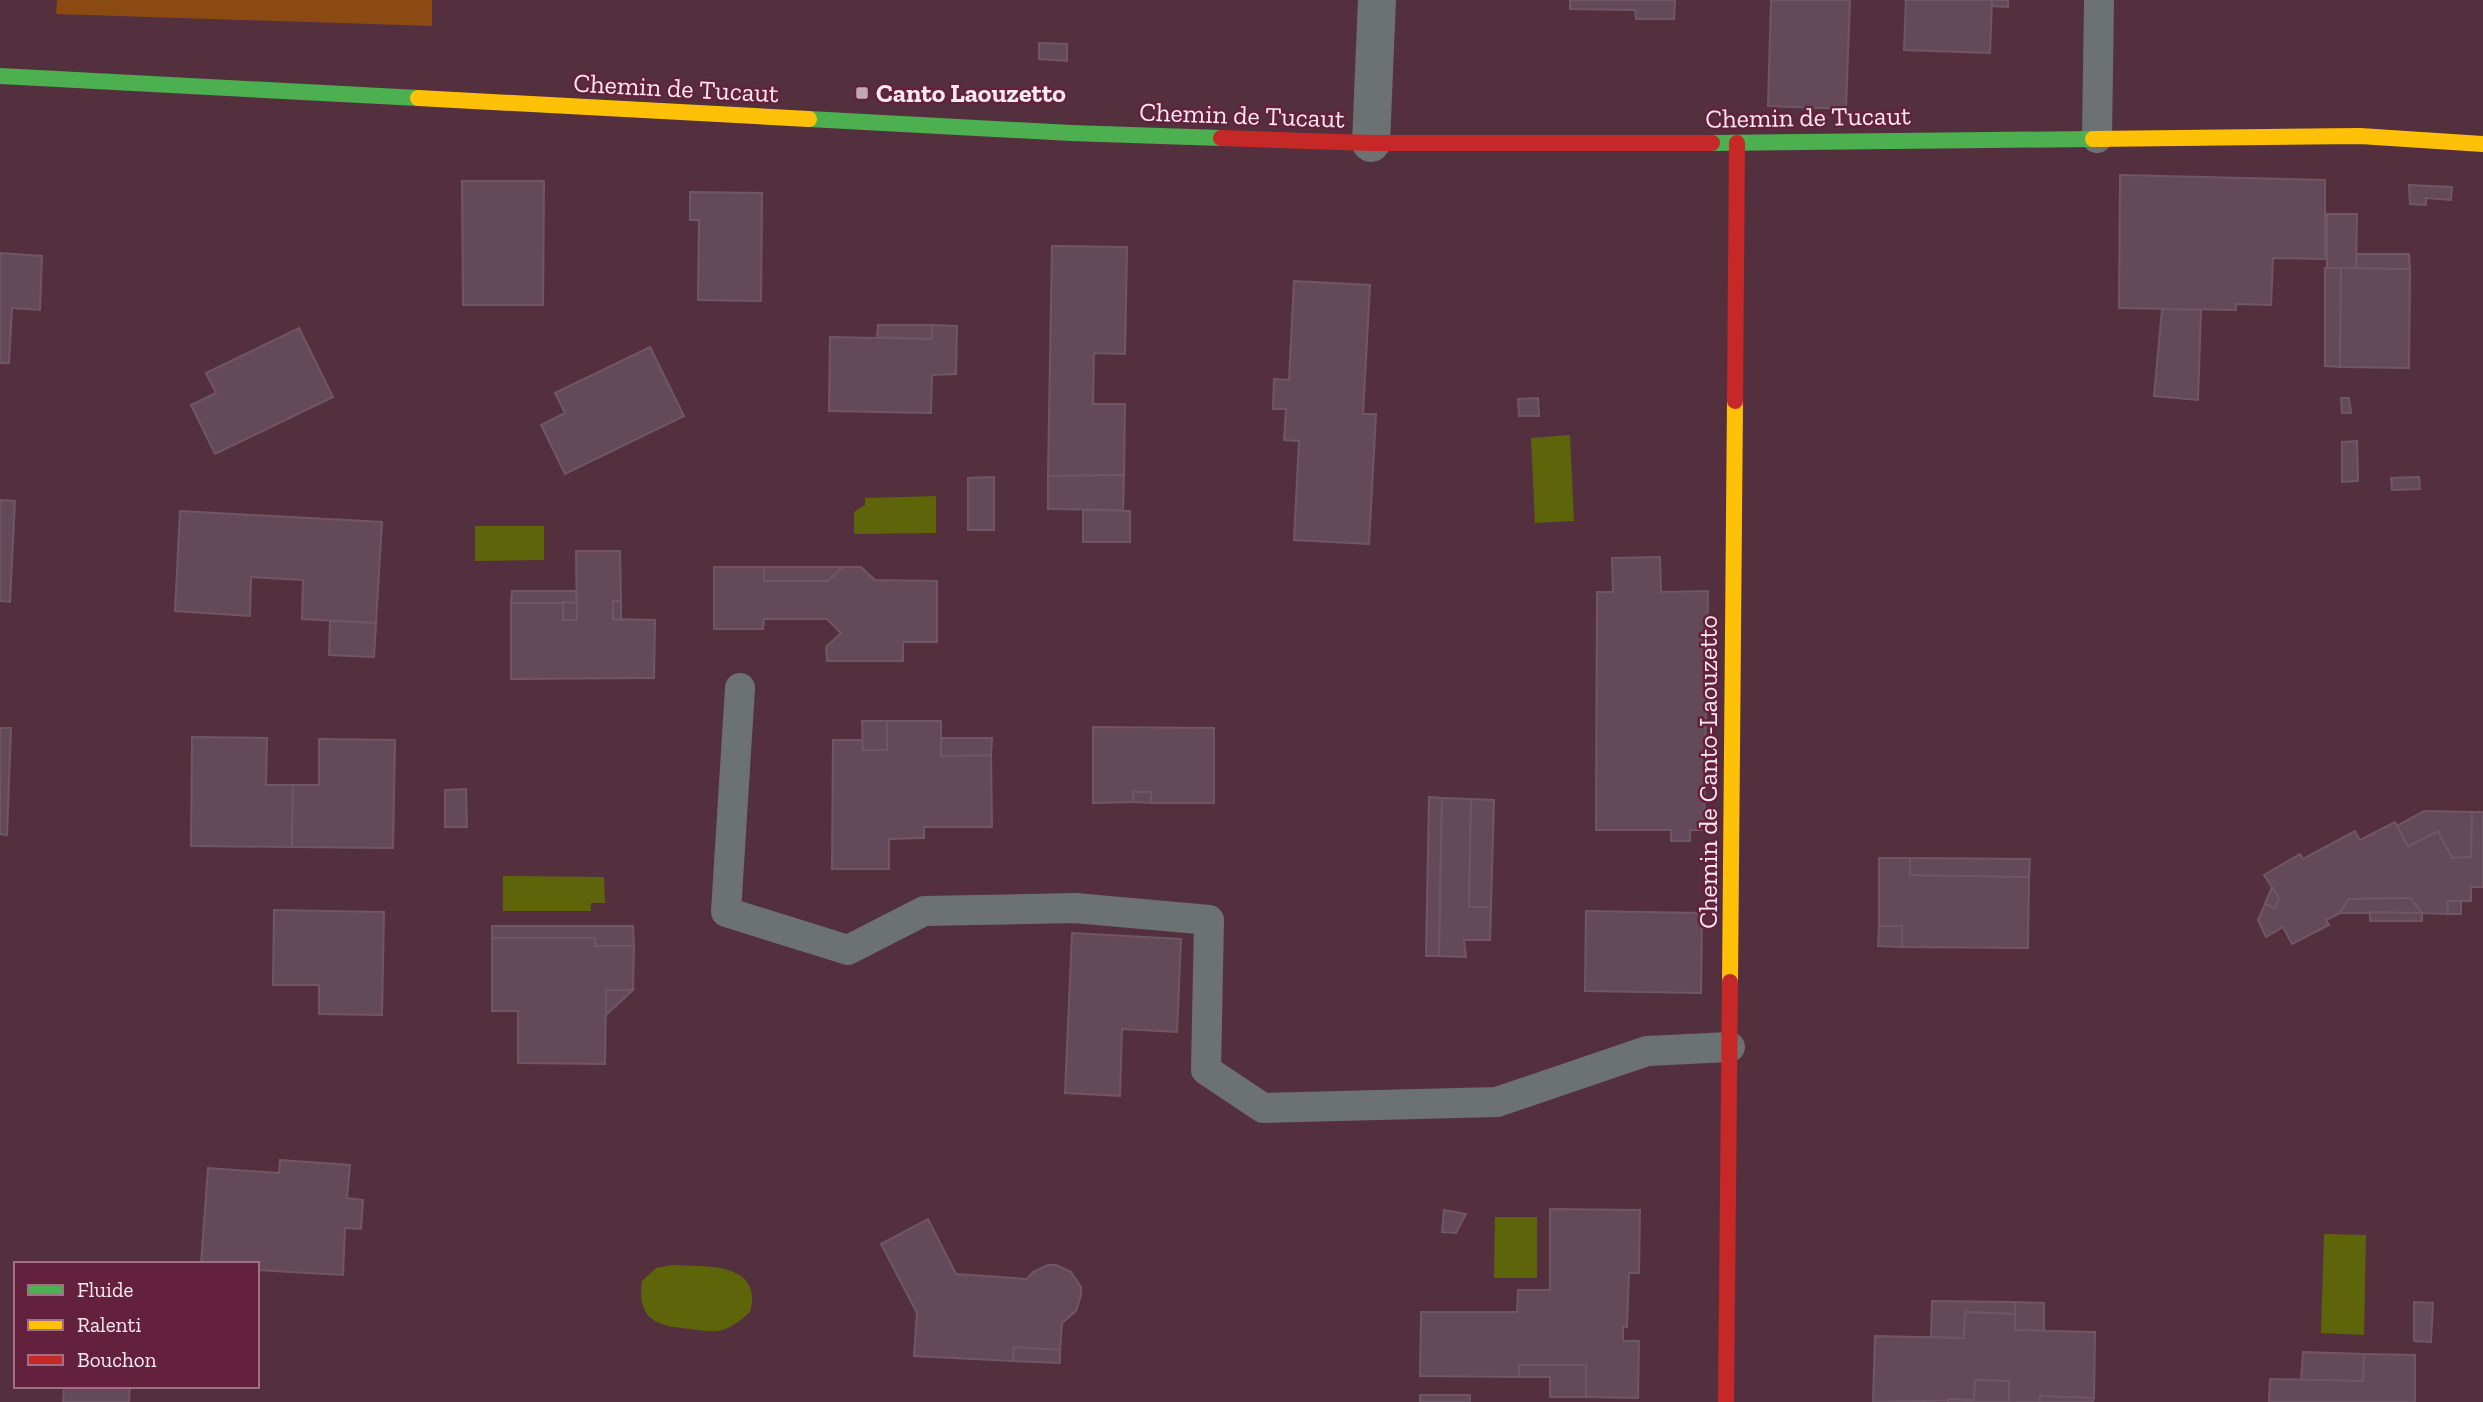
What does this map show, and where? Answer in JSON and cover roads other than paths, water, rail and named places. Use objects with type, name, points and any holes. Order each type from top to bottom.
[{"type":"main road","name":"Chemin de Tucaut","points":[[0,76],[1057,133],[1371,144],[2360,136],[2483,144]]},
{"type":"main road","name":"Chemin de Canto-Laouzetto","points":[[1726,1402],[1737,143]]},
{"type":"street","points":[[1371,144],[1377,0]]},
{"type":"lane","points":[[2097,138],[2099,0]]},
{"type":"lane","points":[[740,688],[726,912],[848,950],[924,911],[1075,908],[1209,920],[1206,1070],[1263,1108],[1497,1102],[1647,1051],[1730,1047]]},
{"type":"place","name":"Canto Laouzetto","points":[[862,93]]}]
